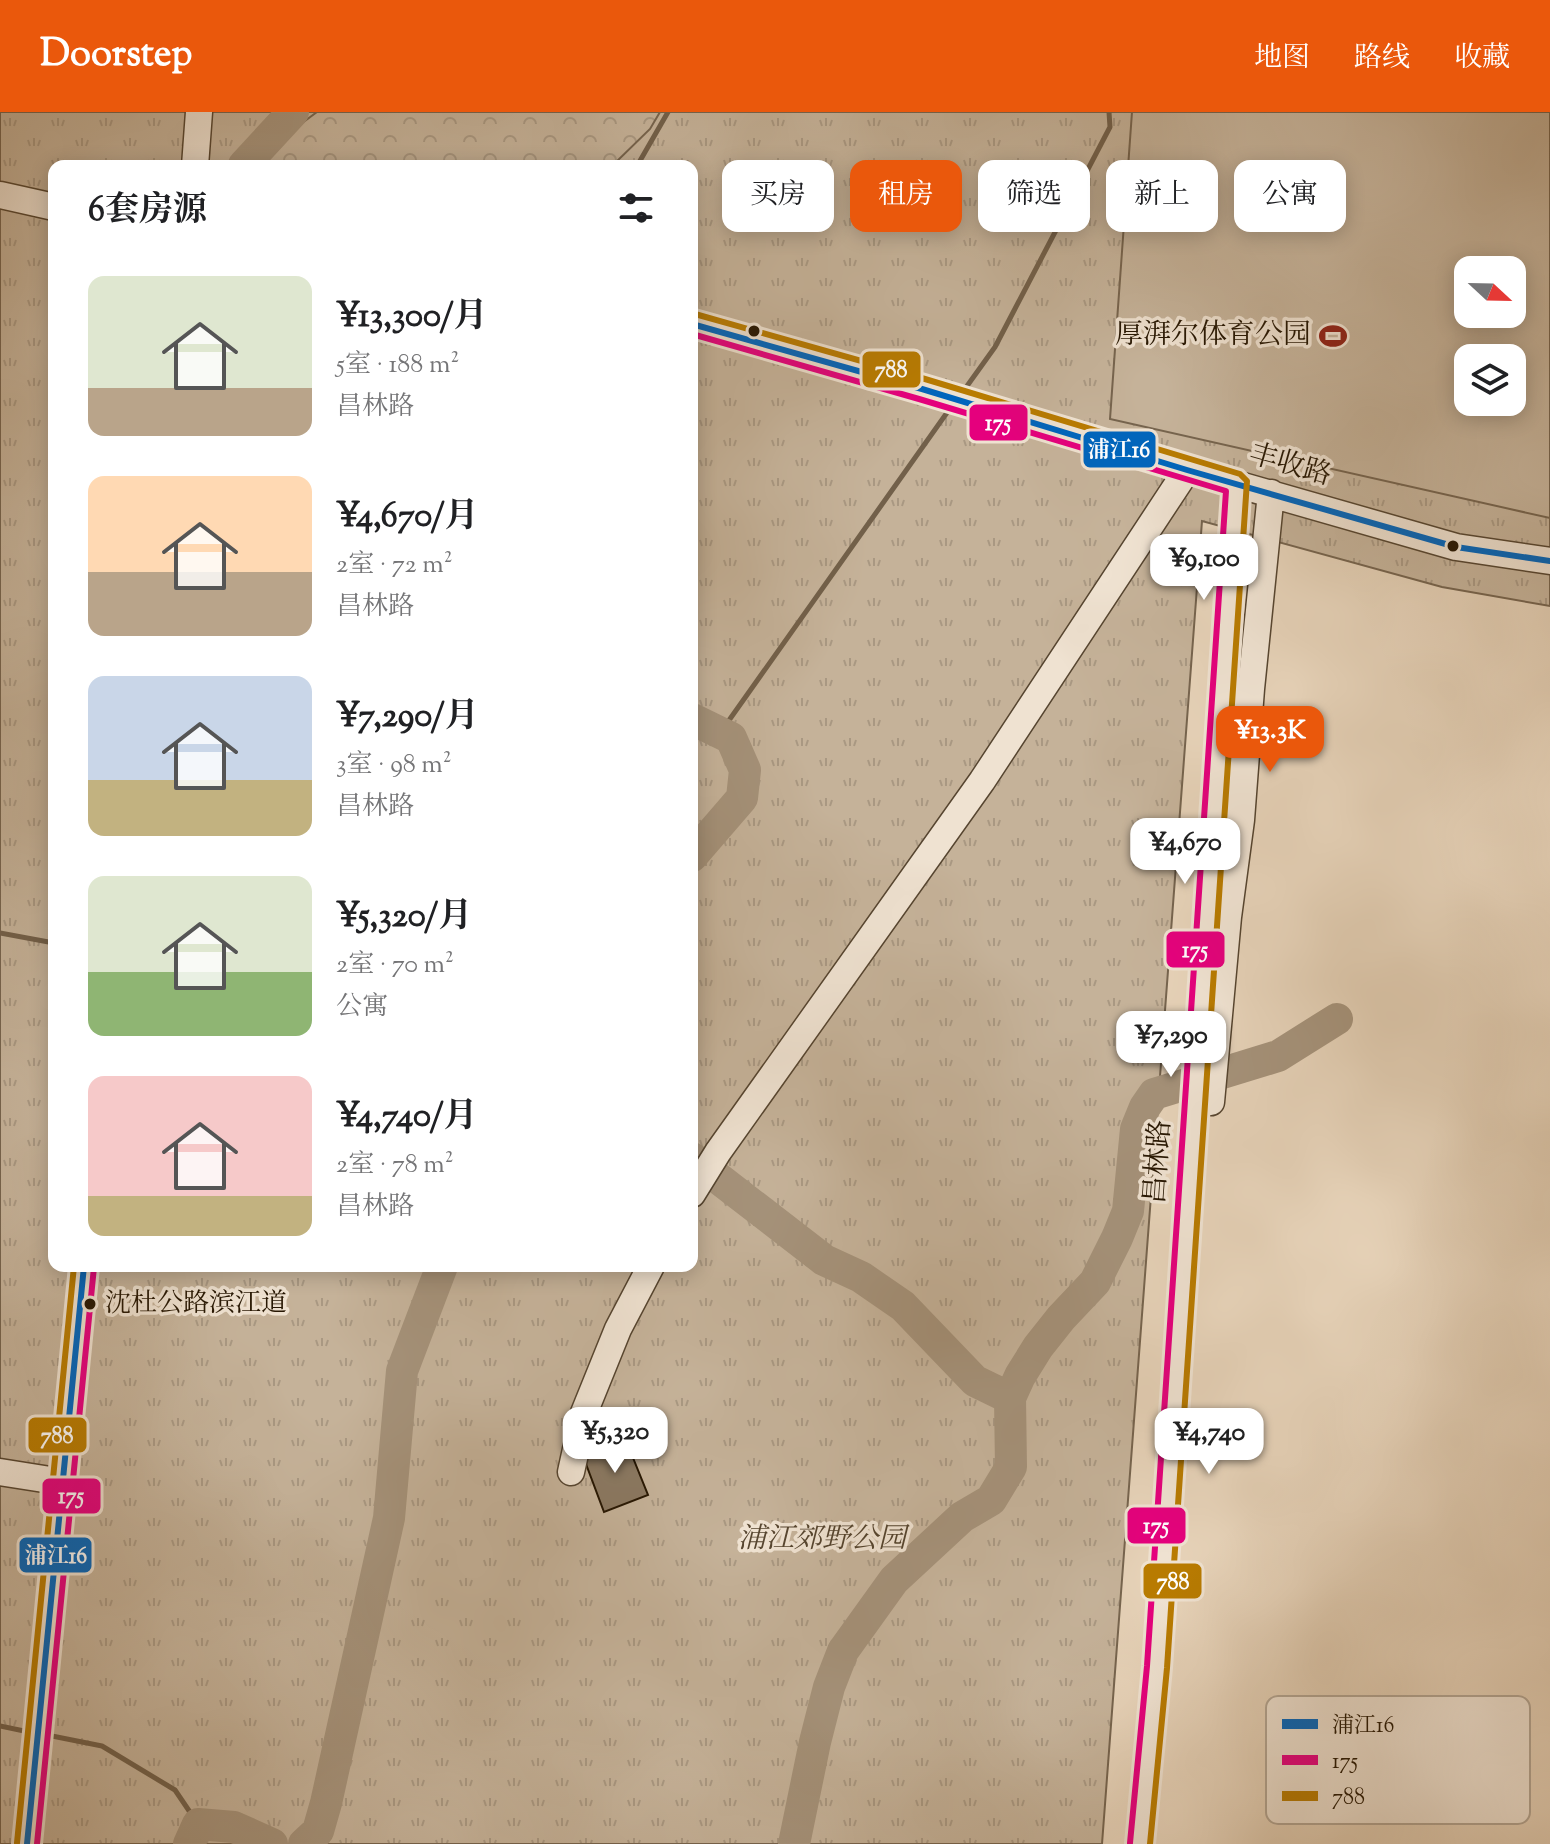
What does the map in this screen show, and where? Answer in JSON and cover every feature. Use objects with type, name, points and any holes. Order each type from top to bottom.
[{"type":"street","points":[[195,160],[199,112]]},
{"type":"street","points":[[0,195],[48,206]]},
{"type":"street","name":"丰收路","points":[[698,326],[1456,547],[1550,561]]},
{"type":"street","points":[[698,1184],[982,781],[1187,470]]},
{"type":"street","name":"昌林路","points":[[1208,1051],[1237,484]]},
{"type":"street","name":"昌林路","points":[[1140,1844],[1202,1107],[1241,820],[1271,493]]},
{"type":"street","name":"昌林路","points":[[1156,1844],[1167,1669],[1195,1345],[1202,1107]]},
{"type":"street","points":[[27,1844],[83,1272]]},
{"type":"street","points":[[571,1472],[584,1413],[618,1329],[648,1272]]},
{"type":"street","points":[[0,1472],[63,1482]]},
{"type":"green space","name":"浦江郊野公园","points":[[0,112],[1550,112],[1550,606],[1442,587],[1202,521],[1102,1844],[0,1844]]},
{"type":"green space","points":[[317,112],[660,112],[650,129],[618,160],[264,160],[290,132]]},
{"type":"green space","name":"厚湃尔体育公园","points":[[1132,112],[1550,112],[1550,518],[1110,419],[1123,232],[1218,232],[1218,160],[1129,160]]},
{"type":"building","points":[[625,1438],[648,1495],[604,1512],[583,1456]]},
{"type":"waterway","points":[[249,160],[293,112]]},
{"type":"waterway","points":[[640,160],[668,112]]},
{"type":"waterway","points":[[962,393],[995,347],[1110,127],[1109,112]]},
{"type":"waterway","points":[[720,733],[951,407]]},
{"type":"waterway","points":[[698,722],[731,738],[745,770],[742,798],[698,849]]},
{"type":"waterway","points":[[0,933],[48,942]]},
{"type":"waterway","points":[[794,1844],[815,1742],[829,1687],[843,1651],[894,1580],[962,1517],[991,1500],[1011,1467],[1010,1398],[1038,1347],[1095,1282],[1117,1238],[1128,1211],[1136,1129],[1145,1107],[1154,1094],[1278,1056],[1337,1019]]},
{"type":"waterway","points":[[698,1163],[824,1260],[861,1277],[903,1306],[975,1381],[1010,1398]]},
{"type":"waterway","points":[[304,1844],[318,1831],[326,1803],[389,1518],[402,1371],[440,1272]]},
{"type":"waterway","points":[[0,1726],[29,1732]]},
{"type":"waterway","points":[[47,1735],[102,1746],[175,1790],[198,1824]]},
{"type":"waterway","points":[[189,1844],[198,1824],[234,1827],[272,1844]]},
{"type":"transit line","name":"788","points":[[698,315],[925,379],[1240,474],[1247,481],[1167,1668],[1150,1844]]},
{"type":"transit line","name":"浦江16","points":[[698,326],[1456,547],[1550,561]]},
{"type":"transit line","name":"175","points":[[698,336],[1226,491],[1147,1666],[1130,1843]]},
{"type":"transit line","name":"788","points":[[17,1843],[73,1272]]},
{"type":"transit line","name":"浦江16","points":[[27,1844],[83,1272]]},
{"type":"transit line","name":"175","points":[[37,1844],[94,1272]]},
{"type":"place","name":"厚湃尔体育公园","points":[[1333,336]]},
{"type":"place","name":"沈杜公路滨江道","points":[[90,1304]]}]
